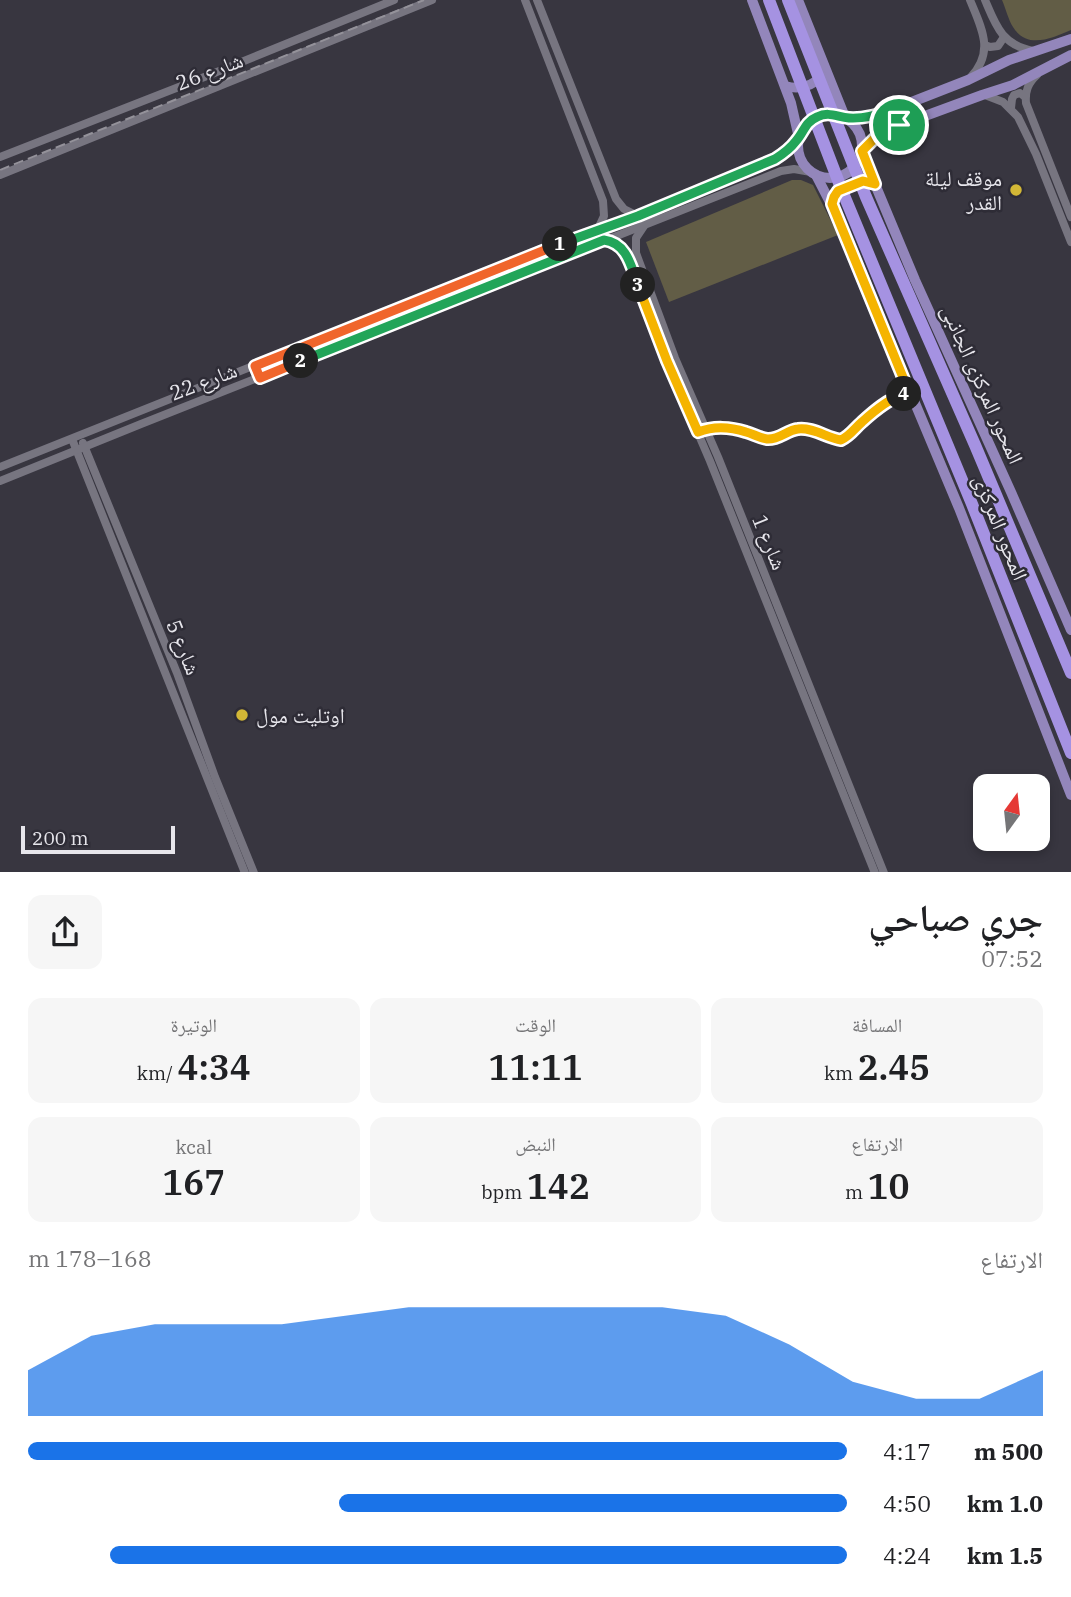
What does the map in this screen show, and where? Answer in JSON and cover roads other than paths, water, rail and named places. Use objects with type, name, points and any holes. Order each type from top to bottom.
[{"type":"highway","name":"المحور المركزى","points":[[769,0],[841,188],[977,517],[1071,754]]},
{"type":"highway","name":"المحور المركزى","points":[[788,0],[866,197],[1071,673]]},
{"type":"main road","points":[[752,0],[791,103],[800,155],[804,164],[814,173],[832,208],[959,508],[1071,795]]},
{"type":"main road","points":[[798,0],[845,118],[858,130],[862,140],[862,152]]},
{"type":"main road","points":[[799,138],[807,125],[819,116],[830,114],[845,118],[870,117],[968,79],[999,63],[1071,39]]},
{"type":"main road","points":[[814,173],[833,178],[844,175],[854,168],[862,152],[876,137],[899,125],[1013,85],[1071,55]]},
{"type":"main road","points":[[785,86],[808,86],[826,72]]},
{"type":"main road","points":[[892,110],[899,125]]},
{"type":"main road","name":"المحور المركزى الجانبى","points":[[862,152],[915,280],[1071,630]]},
{"type":"main road","points":[[832,208],[838,191],[863,181],[875,184]]},
{"type":"street","name":"شارع 26","points":[[0,157],[394,0]]},
{"type":"street","name":"شارع 26","points":[[0,175],[432,0]]},
{"type":"street","points":[[537,0],[616,199],[624,209],[638,216]]},
{"type":"street","points":[[968,79],[981,61],[985,45],[984,35],[970,0]]},
{"type":"street","points":[[985,0],[999,32],[1021,48],[1036,51]]},
{"type":"street","points":[[525,2],[604,206],[604,216],[597,230]]},
{"type":"street","points":[[985,45],[996,47],[1004,37]]},
{"type":"street","points":[[302,38],[307,51]]},
{"type":"street","points":[[1025,97],[1031,81],[1044,69]]},
{"type":"street","points":[[1012,108],[1014,95],[1020,93],[1025,97],[1071,217]]},
{"type":"street","points":[[982,95],[998,99],[1012,108],[1018,117],[1037,154],[1071,242]]},
{"type":"street","points":[[571,116],[582,112]]},
{"type":"street","name":"شارع 22","points":[[0,467],[448,288],[638,216],[775,159],[799,138]]},
{"type":"street","points":[[775,159],[781,171]]},
{"type":"street","name":"شارع 22","points":[[0,481],[781,171],[794,169],[814,173]]},
{"type":"street","name":"شارع 1","points":[[645,225],[636,238],[636,253],[702,430],[838,771],[875,872]]},
{"type":"street","name":"شارع 1","points":[[604,240],[618,244],[626,254],[667,361],[702,430]]},
{"type":"street","points":[[448,288],[453,301]]},
{"type":"street","points":[[255,366],[260,378]]},
{"type":"street","points":[[702,430],[739,430],[767,439],[802,429],[841,440],[864,419],[891,400],[909,392]]},
{"type":"street","name":"شارع 5","points":[[76,437],[177,673],[254,872]]},
{"type":"street","name":"شارع 5","points":[[81,449],[245,872]]},
{"type":"street","name":"شارع 1","points":[[838,771],[884,872]]},
{"type":"railway","points":[[0,170],[424,0]]},
{"type":"place","name":"موقف ليلة القدر","points":[[1016,190]]},
{"type":"place","name":"اوتليت مول","points":[[242,715]]}]
